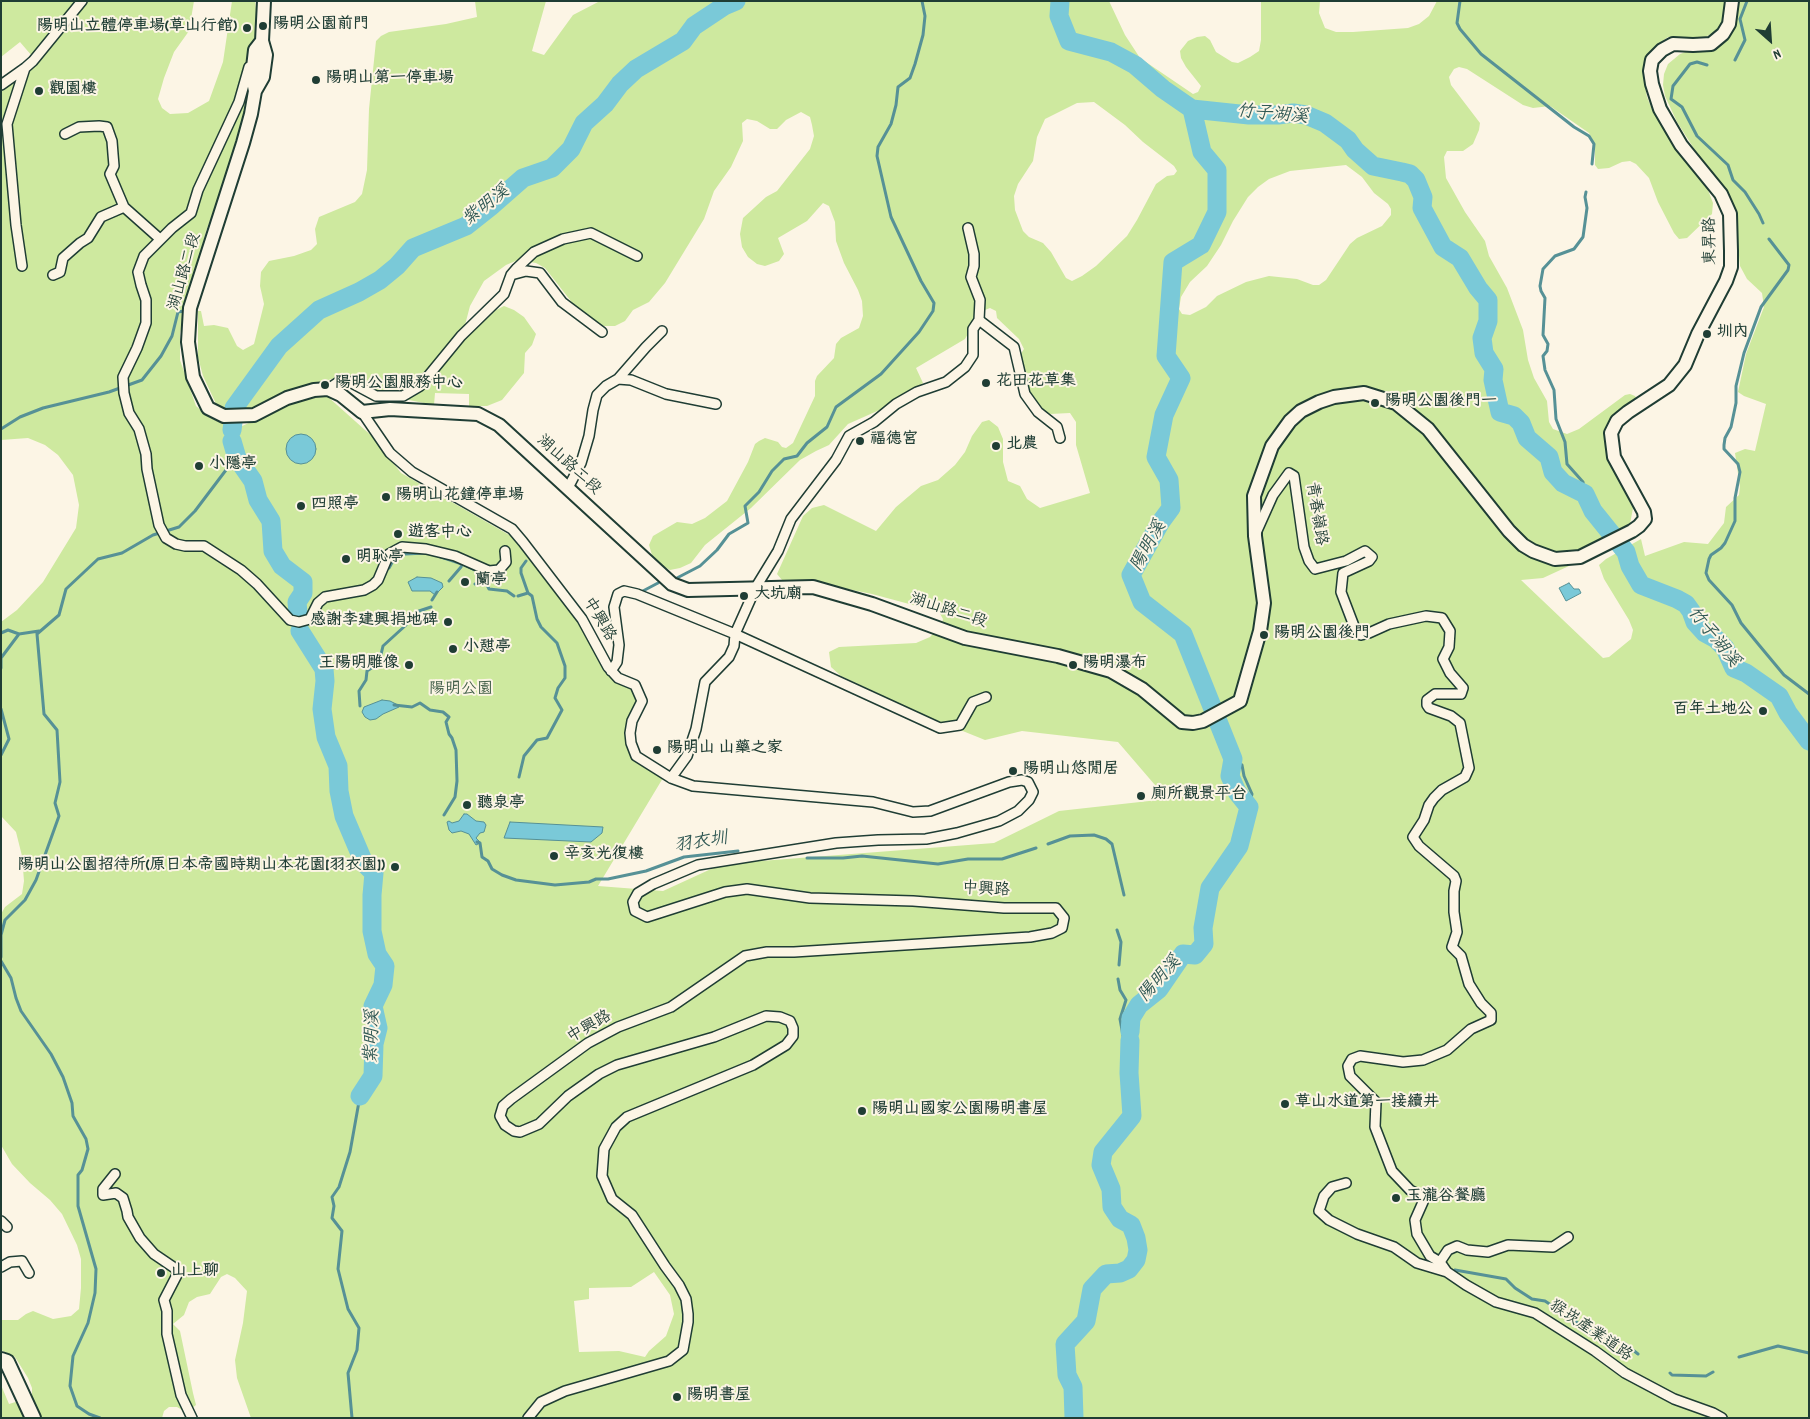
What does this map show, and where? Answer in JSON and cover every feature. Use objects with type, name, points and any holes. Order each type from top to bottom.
[{"type":"main road","points":[[1,1360],[7,1362],[33,1418]]},
{"type":"street","points":[[1,85],[25,68],[82,1]]},
{"type":"street","points":[[262,41],[264,1]]},
{"type":"street","name":"東昇路","points":[[1255,536],[1254,496],[1272,446],[1290,421],[1301,411],[1334,396],[1364,393],[1396,403],[1428,429],[1509,531],[1533,551],[1555,559],[1580,557],[1639,526],[1645,519],[1644,512],[1614,457],[1611,433],[1617,421],[1669,385],[1685,366],[1698,334],[1726,281],[1730,267],[1730,214],[1721,194],[1681,145],[1660,109],[1650,71],[1652,60],[1662,50],[1673,44],[1693,46],[1711,44],[1723,34],[1729,24],[1732,1]]},
{"type":"street","name":"湖山路二段","points":[[255,91],[252,76],[255,50],[262,41]]},
{"type":"street","name":"湖山路二段","points":[[262,41],[266,55],[263,77],[255,91],[243,143],[190,308],[188,342],[193,377],[208,408],[224,416],[232,417],[254,415],[288,398],[314,390],[328,389]]},
{"type":"street","points":[[255,55],[248,70],[239,102],[198,190],[191,213],[160,239],[144,256],[138,272],[146,300],[146,323],[137,348],[123,377],[124,393],[129,413],[139,429],[146,454],[147,469],[159,525],[166,538],[176,544],[204,546],[241,570],[257,584],[290,620],[299,622],[310,619],[318,603],[325,597],[334,597],[364,590],[373,585],[378,580],[389,554],[402,548],[426,548],[455,556],[489,572],[499,570],[506,562],[505,551]]},
{"type":"street","points":[[22,266],[16,225],[8,124],[25,68]]},
{"type":"street","points":[[65,134],[78,128],[107,127],[112,141],[114,166],[110,174],[124,207],[160,239]]},
{"type":"street","points":[[53,275],[60,272],[63,258],[93,232],[101,216],[124,207]]},
{"type":"street","points":[[671,778],[687,756],[696,729],[705,682],[729,657],[734,646],[735,634],[756,587],[778,551],[791,519],[836,460],[850,436],[874,422],[896,404],[918,392],[946,382],[965,367],[973,355],[973,329],[979,320],[980,300],[970,278],[974,266],[974,254],[968,228]]},
{"type":"street","points":[[328,389],[340,381],[348,381],[376,396],[403,396],[420,386],[461,336],[504,294],[511,275],[534,252],[563,240],[591,233],[637,256]]},
{"type":"street","points":[[511,275],[526,271],[540,273],[562,302],[602,332]]},
{"type":"street","points":[[979,320],[1014,347],[1025,394],[1038,412],[1058,427],[1060,438]]},
{"type":"street","points":[[568,488],[581,463],[589,436],[597,395],[606,386],[618,379],[662,331]]},
{"type":"street","points":[[618,379],[631,380],[666,394],[716,404]]},
{"type":"street","points":[[328,389],[341,395],[362,412]]},
{"type":"street","name":"湖山路二段","points":[[362,412],[390,409],[478,414],[499,425],[672,584],[688,590],[813,587],[872,604],[965,638],[1058,656],[1111,672],[1142,689],[1182,722],[1193,723],[1203,721],[1240,701],[1260,631],[1264,603],[1255,536]]},
{"type":"street","name":"中興路","points":[[362,412],[390,453],[412,472],[512,529],[582,619],[611,671],[618,678],[635,685],[642,701],[632,721],[630,733],[631,743],[636,756],[671,778],[693,786],[872,802],[913,812],[930,811],[1009,782],[1022,780],[1028,782],[1033,792],[1029,800],[1018,811],[999,821],[957,833],[926,839],[836,843],[698,865],[653,884],[638,893],[633,902],[635,911],[648,917],[725,892],[746,889],[810,898],[913,901],[1004,908],[1056,908],[1064,918],[1062,928],[1052,933],[1030,937],[767,952],[745,956],[672,1007],[618,1027],[588,1043],[511,1098],[503,1106],[500,1116],[504,1125],[520,1132],[539,1124],[568,1096],[599,1074],[617,1065],[714,1037],[766,1016],[780,1017],[790,1021],[793,1028],[793,1036],[786,1045],[752,1065],[627,1117],[616,1127],[604,1149],[602,1176],[612,1199],[632,1215],[679,1285],[686,1299],[688,1322],[683,1350],[669,1361],[565,1390],[541,1402],[528,1418]]},
{"type":"street","name":"青春嶺路","points":[[1255,536],[1273,495],[1288,473],[1294,476],[1304,547],[1314,569],[1346,561],[1365,551],[1372,557],[1369,561],[1343,573],[1341,592],[1354,626],[1361,634],[1369,633],[1389,624],[1426,616],[1442,618],[1450,631],[1449,647],[1443,659],[1450,673],[1462,688],[1461,694],[1435,694],[1427,700],[1427,705],[1429,708],[1452,716],[1460,723],[1469,768],[1465,777],[1442,790],[1434,798],[1429,805],[1424,820],[1413,837],[1419,846],[1454,876],[1456,881],[1454,912],[1457,932],[1452,947],[1461,956],[1469,984],[1481,1003],[1491,1013],[1491,1020],[1471,1029],[1447,1050],[1423,1060],[1403,1062],[1360,1056],[1352,1059],[1348,1066],[1350,1076],[1376,1102],[1375,1127],[1392,1171],[1410,1190],[1420,1195],[1423,1202],[1415,1220]]},
{"type":"street","points":[[611,671],[617,662],[619,645],[614,607],[618,594],[624,591],[637,594],[735,634],[940,728],[960,725],[973,702],[986,697]]},
{"type":"street","points":[[115,1174],[103,1189],[104,1195],[116,1194],[123,1198],[128,1211],[128,1217],[140,1238],[154,1254],[178,1271],[164,1300],[167,1312],[167,1334],[181,1395],[192,1418]]},
{"type":"street","points":[[1346,1183],[1332,1187],[1324,1196],[1319,1211],[1329,1220],[1357,1234],[1394,1247],[1417,1262],[1447,1272]]},
{"type":"street","name":"猴崁產業道路","points":[[1415,1220],[1417,1234],[1430,1256],[1440,1262],[1447,1272],[1466,1285],[1496,1302],[1535,1313],[1595,1350],[1624,1373],[1674,1399],[1722,1418]]},
{"type":"street","points":[[1440,1262],[1448,1250],[1458,1246],[1468,1250],[1488,1252],[1508,1245],[1553,1247],[1568,1237]]},
{"type":"street","points":[[1,1267],[10,1262],[22,1261],[29,1273]]},
{"type":"green space","name":"陽明公園","points":[[1,1],[194,1],[189,31],[174,52],[158,99],[162,108],[170,114],[188,113],[209,101],[223,62],[232,1],[255,1],[261,50],[235,157],[206,231],[180,333],[180,360],[196,406],[210,418],[226,425],[240,427],[297,401],[327,396],[374,438],[401,473],[511,536],[575,616],[604,671],[612,679],[630,687],[637,695],[637,706],[627,728],[629,749],[634,759],[663,778],[598,886],[663,891],[722,864],[994,843],[1059,811],[1167,799],[1118,742],[1022,731],[985,740],[928,717],[841,676],[831,667],[829,652],[839,647],[916,643],[930,637],[942,624],[943,619],[939,612],[872,594],[813,582],[782,580],[777,574],[803,516],[812,508],[824,505],[876,531],[896,507],[921,486],[938,480],[955,465],[965,452],[972,436],[982,422],[989,420],[998,427],[1003,439],[1003,462],[1008,481],[1020,486],[1027,499],[1040,508],[1090,493],[1076,445],[1076,422],[1070,413],[1050,414],[1040,408],[1028,394],[1020,355],[1024,349],[1019,339],[997,318],[996,311],[990,308],[985,310],[976,319],[965,339],[916,368],[923,383],[884,408],[848,424],[829,445],[800,460],[751,508],[705,545],[691,563],[670,570],[661,565],[652,555],[649,545],[653,536],[677,522],[692,524],[705,518],[727,501],[748,462],[755,444],[765,438],[778,442],[782,447],[786,448],[793,443],[815,396],[817,376],[834,358],[836,344],[841,338],[859,328],[863,316],[862,301],[836,241],[835,222],[829,206],[823,203],[807,221],[778,238],[784,254],[779,261],[765,266],[757,264],[748,257],[742,247],[740,234],[743,218],[766,197],[777,191],[810,149],[814,136],[812,125],[810,117],[801,112],[786,120],[777,129],[770,129],[757,121],[747,119],[742,123],[743,141],[731,167],[714,191],[704,219],[665,283],[649,302],[633,310],[625,321],[615,326],[604,326],[593,321],[574,305],[545,268],[536,263],[518,260],[506,265],[484,281],[470,306],[465,325],[472,332],[496,310],[504,306],[524,317],[536,334],[532,345],[525,353],[524,373],[502,400],[487,406],[469,406],[469,394],[435,393],[434,405],[377,392],[356,383],[335,378],[308,386],[250,411],[237,413],[218,408],[203,376],[198,357],[198,311],[201,311],[204,326],[214,325],[228,328],[237,346],[243,350],[254,344],[264,304],[260,286],[261,272],[269,261],[311,250],[317,244],[315,229],[319,217],[355,202],[362,194],[367,170],[369,109],[376,41],[381,36],[389,32],[446,24],[477,17],[475,1],[546,1],[532,51],[544,55],[573,15],[600,1],[1109,1],[1125,35],[1140,58],[1193,94],[1198,92],[1201,86],[1186,67],[1181,58],[1180,51],[1188,41],[1205,36],[1210,40],[1216,52],[1232,62],[1238,63],[1250,57],[1259,51],[1261,40],[1261,1],[1320,1],[1319,13],[1325,28],[1336,32],[1353,32],[1408,28],[1419,24],[1429,16],[1437,1],[1727,1],[1723,21],[1715,32],[1705,37],[1668,37],[1654,47],[1644,64],[1643,76],[1647,97],[1653,112],[1708,190],[1713,203],[1712,214],[1687,238],[1679,239],[1674,233],[1658,202],[1649,178],[1636,164],[1630,161],[1622,162],[1609,168],[1598,169],[1595,165],[1595,145],[1589,133],[1550,106],[1533,108],[1523,105],[1467,69],[1459,67],[1454,69],[1449,77],[1451,85],[1480,123],[1473,144],[1463,151],[1447,151],[1444,157],[1446,178],[1465,212],[1485,241],[1489,256],[1507,288],[1523,330],[1528,360],[1534,378],[1547,401],[1549,422],[1553,429],[1567,434],[1579,429],[1625,395],[1635,396],[1637,400],[1617,413],[1607,429],[1605,445],[1609,463],[1633,508],[1630,524],[1619,533],[1582,554],[1569,566],[1543,578],[1521,580],[1603,658],[1609,657],[1631,639],[1633,630],[1604,579],[1599,565],[1641,539],[1645,556],[1684,542],[1708,544],[1724,523],[1726,507],[1739,495],[1740,487],[1735,453],[1745,449],[1755,451],[1766,404],[1738,392],[1746,354],[1764,307],[1762,293],[1747,279],[1740,266],[1735,214],[1731,201],[1723,185],[1700,158],[1677,122],[1665,96],[1664,74],[1668,64],[1680,54],[1691,50],[1713,48],[1725,42],[1738,1],[1809,1],[1809,1418],[251,1418],[237,1378],[235,1360],[243,1323],[247,1291],[235,1278],[227,1274],[221,1277],[210,1294],[197,1297],[189,1302],[184,1315],[173,1324],[180,1331],[196,1405],[191,1409],[184,1411],[177,1407],[169,1407],[164,1411],[162,1418],[1,1418],[1,1385],[9,1404],[32,1397],[32,1388],[15,1357],[1,1350],[1,1320],[18,1320],[33,1311],[53,1319],[71,1316],[79,1309],[81,1259],[77,1245],[62,1214],[12,1164],[1,1145],[1,914],[5,907],[22,894],[24,881],[22,856],[16,832],[1,816],[1,622],[17,610],[43,582],[76,528],[79,505],[73,475],[58,455],[45,445],[28,438],[1,440],[1,80],[32,56],[20,42],[1,57]],"holes":[[[1094,102],[1125,125],[1174,166],[1177,171],[1174,175],[1167,176],[1156,184],[1127,236],[1096,266],[1072,281],[1066,278],[1051,252],[1043,243],[1029,237],[1023,231],[1015,210],[1014,196],[1018,184],[1033,161],[1037,137],[1045,119],[1077,103]],[[1346,165],[1362,177],[1374,193],[1388,204],[1391,209],[1391,215],[1382,226],[1357,238],[1350,244],[1326,280],[1319,285],[1313,285],[1297,279],[1269,276],[1246,282],[1217,296],[1206,307],[1190,315],[1182,314],[1179,309],[1181,297],[1190,282],[1207,266],[1248,197],[1269,179],[1290,171]],[[654,1272],[670,1295],[674,1314],[666,1336],[645,1357],[619,1351],[579,1352],[574,1301],[589,1299],[589,1288],[631,1287]]]},
{"type":"water","points":[[301,434],[307,435],[315,443],[315,455],[307,463],[301,464],[295,463],[287,455],[286,449],[287,443],[295,435]]},
{"type":"water","points":[[417,577],[431,578],[442,583],[443,587],[435,595],[430,591],[412,591],[408,582]]},
{"type":"water","points":[[1569,583],[1574,589],[1579,589],[1581,593],[1566,601],[1559,588]]},
{"type":"water","points":[[382,700],[390,701],[399,707],[376,719],[370,720],[365,717],[362,712],[364,707]]},
{"type":"water","points":[[464,814],[467,814],[476,821],[484,822],[486,825],[484,832],[480,833],[476,838],[480,843],[476,845],[469,834],[461,831],[452,833],[449,830],[447,822],[459,821]]},
{"type":"water","points":[[510,822],[603,827],[602,833],[591,842],[504,838]]},
{"type":"waterway","name":"紫明溪","points":[[234,408],[279,346],[319,310],[359,292],[380,280],[397,266],[413,248],[466,226],[523,178],[552,168],[571,149],[584,123],[605,104],[620,84],[636,69],[683,41],[694,26],[724,6],[736,1]]},
{"type":"waterway","points":[[675,579],[700,566],[717,550],[729,534],[748,523],[745,506],[759,492],[772,471],[784,459],[797,456],[807,443],[827,427],[836,407],[881,374],[919,332],[933,311],[934,303],[921,281],[891,217],[877,156],[878,147],[891,124],[898,87],[910,78],[915,64],[923,35],[925,16],[922,1]]},
{"type":"waterway","name":"竹子湖溪","points":[[1060,1],[1059,16],[1069,41],[1111,52],[1135,65],[1163,89],[1192,109],[1249,115],[1293,113],[1306,115],[1325,123],[1348,140],[1355,150],[1373,166],[1410,174],[1416,180],[1423,197],[1422,208],[1443,247],[1460,258],[1478,288],[1488,300],[1488,321],[1482,338],[1484,353],[1494,369],[1493,380],[1500,412],[1514,416],[1521,423],[1527,438],[1549,457],[1553,472],[1563,483],[1585,494],[1593,511],[1626,552],[1630,566],[1641,585],[1686,604],[1695,622],[1705,633],[1716,639],[1725,648],[1734,668],[1746,673],[1779,696],[1788,713],[1809,741]]},
{"type":"waterway","points":[[1460,1],[1457,23],[1460,29],[1481,54],[1574,127],[1589,136],[1594,144],[1592,164]]},
{"type":"waterway","points":[[1735,60],[1745,40],[1740,19],[1747,1]]},
{"type":"waterway","points":[[1707,65],[1697,62],[1690,64],[1673,86],[1671,99],[1682,107],[1697,136],[1728,165],[1733,180],[1745,192],[1763,223]]},
{"type":"waterway","name":"陽明溪","points":[[1130,1032],[1131,1018],[1139,1005],[1159,989],[1183,954],[1195,955],[1204,944],[1203,928],[1210,888],[1239,846],[1249,807],[1237,792],[1230,776],[1233,759],[1183,634],[1142,602],[1131,575],[1160,523],[1171,508],[1169,480],[1156,457],[1164,415],[1181,378],[1166,356],[1173,262],[1201,245],[1217,212],[1217,170],[1202,152],[1192,109]]},
{"type":"waterway","points":[[1585,494],[1583,482],[1567,464],[1565,442],[1556,419],[1554,390],[1545,370],[1543,356],[1547,351],[1548,344],[1543,335],[1545,298],[1540,286],[1543,269],[1555,256],[1574,249],[1583,237],[1587,208],[1586,192]]},
{"type":"waterway","points":[[1769,239],[1789,265],[1788,270],[1761,307],[1744,353],[1736,386],[1736,403],[1731,427],[1725,438],[1724,445],[1724,449],[1738,464],[1740,472],[1735,498],[1735,521],[1725,543],[1711,555],[1706,573],[1709,580],[1732,605],[1741,623],[1784,675],[1809,694]]},
{"type":"waterway","points":[[1,429],[20,417],[43,408],[109,392],[142,380],[161,356],[172,336],[178,312],[184,311]]},
{"type":"waterway","name":"紫明溪","points":[[232,430],[233,422]]},
{"type":"waterway","name":"紫明溪","points":[[232,441],[237,458],[253,481],[258,500],[271,521],[273,551],[282,566],[303,582],[303,593],[297,602],[298,613]]},
{"type":"waterway","points":[[1,957],[1,935],[5,920],[25,900],[36,880],[59,816],[55,803],[60,782],[57,730],[44,714],[37,634],[59,615],[66,589],[98,559],[122,553],[153,535],[179,527],[195,511],[226,470]]},
{"type":"waterway","points":[[389,568],[394,559],[405,554],[425,553]]},
{"type":"waterway","points":[[438,556],[462,564]]},
{"type":"waterway","points":[[519,777],[524,756],[537,740],[547,738],[562,710],[555,698],[558,688],[565,678],[565,666],[557,643],[541,627],[537,619],[532,596],[528,593],[521,573],[521,568],[526,561]]},
{"type":"waterway","points":[[449,581],[462,564],[481,573],[489,589],[507,591],[514,596]]},
{"type":"waterway","points":[[475,584],[486,582]]},
{"type":"waterway","points":[[641,592],[658,583]]},
{"type":"waterway","points":[[432,600],[437,592]]},
{"type":"waterway","points":[[518,596],[528,593]]},
{"type":"waterway","points":[[413,620],[419,611],[431,607]]},
{"type":"waterway","points":[[360,706],[359,691],[366,680],[367,671],[379,663],[383,646],[406,625]]},
{"type":"waterway","points":[[1,633],[8,630],[19,634],[39,631]]},
{"type":"waterway","name":"紫明溪","points":[[300,631],[324,669],[325,681],[322,709],[326,737],[338,766],[339,791],[344,816],[364,863],[374,873],[372,931],[377,954],[385,966],[383,985],[373,1006],[378,1028],[374,1044],[373,1076],[360,1096]]},
{"type":"waterway","points":[[1,668],[1,658],[19,634]]},
{"type":"waterway","points":[[394,705],[412,707],[420,703],[430,710],[443,712],[449,717],[446,722],[456,750],[457,781],[455,797],[444,815]]},
{"type":"waterway","points":[[1,709],[9,739],[1,755]]},
{"type":"waterway","name":"竹子湖溪","points":[[1803,733],[1809,730]]},
{"type":"waterway","points":[[1233,759],[1242,765],[1244,776],[1252,794],[1249,807]]},
{"type":"waterway","name":"羽衣圳","points":[[1048,844],[1070,836],[1094,835],[1106,839],[1112,844],[1124,895]]},
{"type":"waterway","name":"羽衣圳","points":[[477,842],[480,843],[482,857],[488,861],[492,869],[502,875],[516,880],[555,885],[589,882],[596,879],[608,879],[646,871],[684,857],[738,851]]},
{"type":"waterway","name":"羽衣圳","points":[[807,858],[862,856],[938,864],[968,859],[1002,859],[1036,848]]},
{"type":"waterway","name":"羽衣圳","points":[[1117,930],[1121,942],[1119,965]]},
{"type":"waterway","points":[[1,961],[11,978],[21,1011],[51,1054],[63,1077],[72,1103],[73,1116],[86,1139],[88,1149],[82,1170],[78,1175],[78,1206],[96,1269],[95,1293],[88,1323],[73,1356],[70,1386],[77,1406],[89,1414],[100,1418]]},
{"type":"waterway","name":"羽衣圳","points":[[1118,979],[1120,990],[1126,1000],[1120,1019],[1124,1041],[1131,1048]]},
{"type":"waterway","name":"陽明溪","points":[[1074,1418],[1073,1387],[1067,1375],[1065,1344],[1086,1321],[1092,1289],[1106,1274],[1120,1273],[1129,1269],[1136,1260],[1138,1250],[1131,1225],[1120,1219],[1112,1207],[1111,1189],[1101,1165],[1103,1152],[1132,1116],[1129,1073],[1130,1040]]},
{"type":"waterway","name":"紫明溪","points":[[352,1418],[348,1373],[357,1350],[359,1328],[348,1309],[338,1269],[342,1231],[332,1218],[334,1206],[332,1197],[339,1187],[350,1152],[360,1096]]},
{"type":"waterway","points":[[1455,1270],[1506,1279],[1515,1288],[1532,1299],[1545,1301],[1596,1335],[1615,1338]]},
{"type":"waterway","points":[[1624,1343],[1638,1354]]},
{"type":"waterway","points":[[1739,1357],[1778,1346],[1809,1353]]},
{"type":"waterway","points":[[1670,1373],[1672,1375],[1706,1376],[1713,1372]]},
{"type":"place","name":"陽明公園前門","points":[[263,26]]},
{"type":"place","name":"陽明山立體停車場(草山行館)","points":[[247,28]]},
{"type":"place","name":"陽明山第一停車場","points":[[316,80]]},
{"type":"place","name":"觀園樓","points":[[39,91]]},
{"type":"place","name":"圳內","points":[[1707,334]]},
{"type":"place","name":"花田花草集","points":[[986,383]]},
{"type":"place","name":"陽明公園服務中心","points":[[325,385]]},
{"type":"place","name":"陽明公園後門一","points":[[1375,403]]},
{"type":"place","name":"福德宮","points":[[860,441]]},
{"type":"place","name":"北農","points":[[996,446]]},
{"type":"place","name":"小隱亭","points":[[199,466]]},
{"type":"place","name":"陽明山花鐘停車場","points":[[386,497]]},
{"type":"place","name":"四照亭","points":[[301,506]]},
{"type":"place","name":"遊客中心","points":[[398,534]]},
{"type":"place","name":"明恥亭","points":[[346,559]]},
{"type":"place","name":"蘭亭","points":[[465,582]]},
{"type":"place","name":"大坑廟","points":[[744,596]]},
{"type":"place","name":"感謝李建興捐地碑","points":[[448,622]]},
{"type":"place","name":"陽明公園後門","points":[[1264,635]]},
{"type":"place","name":"小憇亭","points":[[453,649]]},
{"type":"place","name":"王陽明雕像","points":[[409,665]]},
{"type":"place","name":"陽明瀑布","points":[[1073,665]]},
{"type":"place","name":"百年土地公","points":[[1763,711]]},
{"type":"place","name":"陽明山 山藥之家","points":[[657,750]]},
{"type":"place","name":"陽明山悠閒居","points":[[1013,771]]},
{"type":"place","name":"廁所觀景平台","points":[[1141,796]]},
{"type":"place","name":"聽泉亭","points":[[467,805]]},
{"type":"place","name":"辛亥光復樓","points":[[554,856]]},
{"type":"place","name":"陽明山公園招待所(原日本帝國時期山本花園[羽衣園])","points":[[395,867]]},
{"type":"place","name":"草山水道第一接續井","points":[[1285,1104]]},
{"type":"place","name":"陽明山國家公園陽明書屋","points":[[862,1111]]},
{"type":"place","name":"玉瀧谷餐廳","points":[[1396,1198]]},
{"type":"place","name":"山上聊","points":[[161,1273]]},
{"type":"place","name":"陽明書屋","points":[[677,1397]]}]
